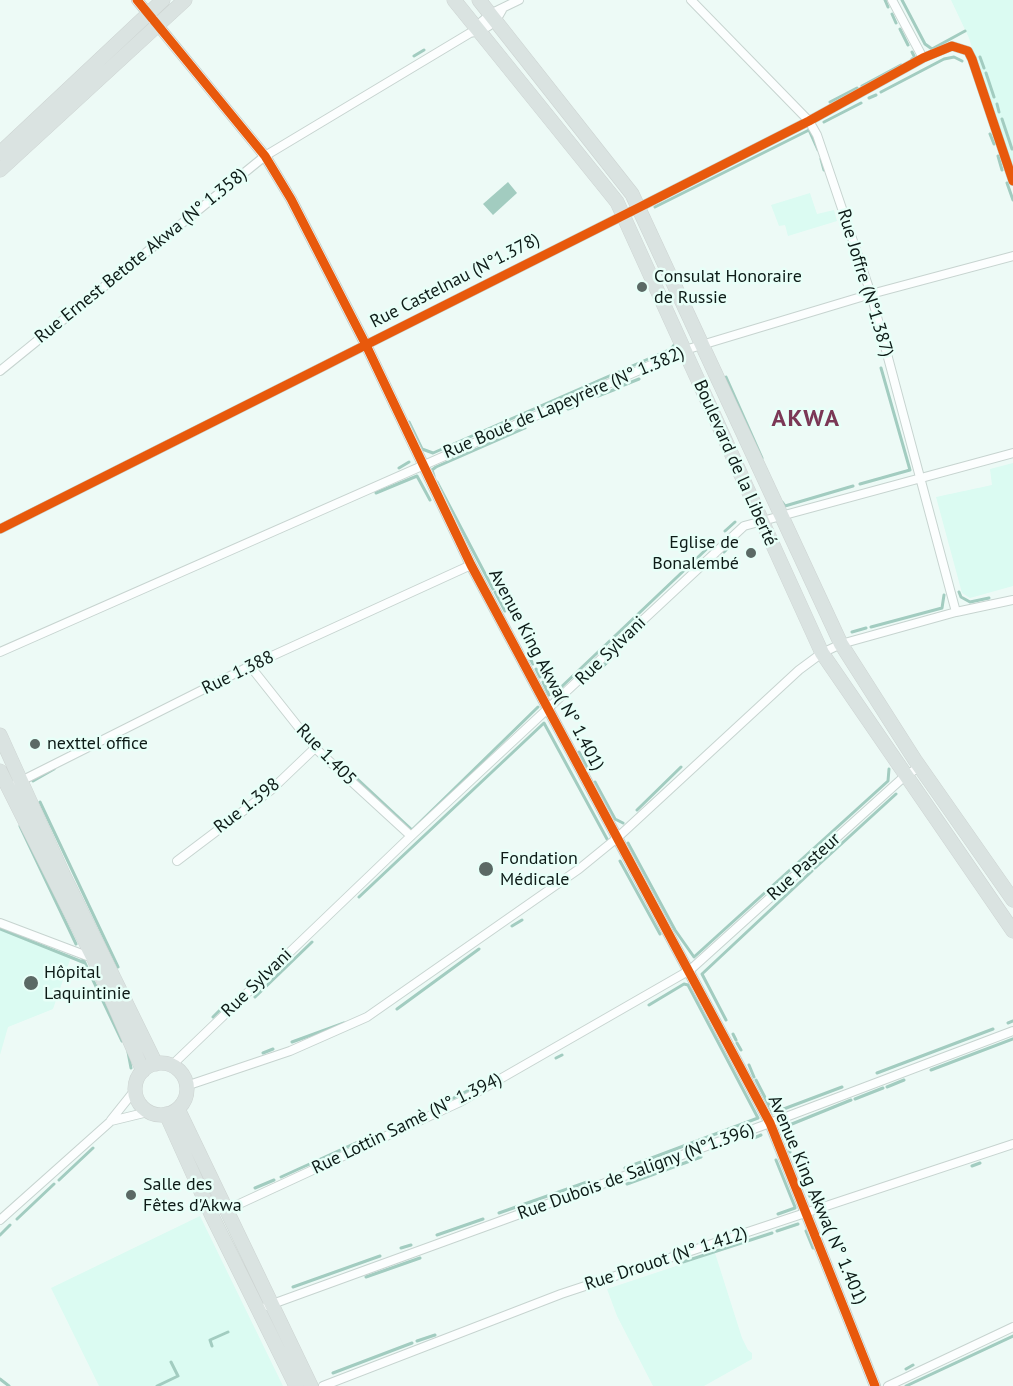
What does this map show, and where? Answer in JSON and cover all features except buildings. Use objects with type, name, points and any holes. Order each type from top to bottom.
[{"type":"main road","points":[[0,170],[152,18],[163,0]]},
{"type":"main road","points":[[0,153],[152,18],[185,0]]},
{"type":"main road","name":"Boulevard de la Liberté","points":[[454,0],[617,202],[822,652],[1013,931]]},
{"type":"main road","name":"Boulevard de la Liberté","points":[[480,0],[497,14],[640,207],[841,644],[920,767],[1013,900]]},
{"type":"main road","points":[[0,735],[14,785],[99,957],[156,1064]]},
{"type":"main road","points":[[0,771],[14,785]]},
{"type":"main road","points":[[99,957],[143,1071]]},
{"type":"main road","points":[[156,1064],[171,1066],[181,1074],[186,1086],[185,1098],[172,1111],[148,1112],[139,1104],[135,1090],[138,1078],[143,1071],[156,1064]]},
{"type":"main road","points":[[172,1111],[226,1209],[296,1386]]},
{"type":"main road","points":[[172,1111],[212,1216],[311,1386]]},
{"type":"street","name":"Avenue King Akwa( N° 1.401)","points":[[137,0],[265,156],[291,199],[366,345],[421,465],[471,565],[690,969],[770,1123],[875,1386]]},
{"type":"street","name":"Rue Ernest Betote Akwa (N° 1.358)","points":[[0,371],[265,156],[476,30],[519,0]]},
{"type":"street","name":"Rue Joffre (N°1.387)","points":[[691,0],[809,121],[825,152],[871,294],[956,612]]},
{"type":"street","points":[[892,0],[923,58]]},
{"type":"street","name":"Rue Castelnau (N°1.378)","points":[[0,530],[809,121],[923,58],[952,45],[968,51],[1013,181]]},
{"type":"street","name":"Rue Boué de Lapeyrère (N° 1.382)","points":[[0,652],[685,350],[871,294],[1013,256]]},
{"type":"street","name":"Rue Sylvani","points":[[171,1066],[411,836],[736,532],[760,519],[1013,453]]},
{"type":"street","name":"Rue 1.388","points":[[14,785],[250,666],[471,565]]},
{"type":"street","points":[[186,1086],[291,1051],[367,1017],[567,878],[617,838],[742,721],[822,652],[841,644],[956,612],[1013,600]]},
{"type":"street","name":"Rue 1.405","points":[[250,666],[315,748],[411,836]]},
{"type":"street","name":"Rue 1.398","points":[[177,861],[271,790],[315,748]]},
{"type":"street","name":"Rue Pasteur","points":[[690,969],[906,775],[920,767]]},
{"type":"street","points":[[0,922],[99,957]]},
{"type":"street","name":"Rue Lottin Samè (N° 1.394)","points":[[212,1216],[460,1102],[690,969]]},
{"type":"street","name":"Rue Dubois de Saligny (N°1.396)","points":[[265,1306],[770,1123],[1013,1031]]},
{"type":"street","points":[[0,1220],[111,1121],[135,1090]]},
{"type":"street","points":[[111,1121],[148,1112]]},
{"type":"street","name":"Rue Drouot (N° 1.412)","points":[[323,1386],[561,1294],[689,1250],[808,1214],[1013,1144]]},
{"type":"street","points":[[888,1386],[1013,1328]]},
{"type":"shaded area","points":[[951,0],[1013,0],[1013,180],[969,38]]},
{"type":"shaded area","points":[[508,182],[517,193],[493,215],[483,204]]},
{"type":"shaded area","points":[[810,193],[817,214],[834,210],[837,221],[788,236],[785,225],[779,226],[771,205]]},
{"type":"shaded area","points":[[1013,463],[1013,586],[970,598],[962,593],[936,497],[992,485],[990,469]]},
{"type":"shaded area","name":"Hôpital Laquintinie","points":[[0,930],[71,957],[53,1009],[8,1027],[0,1055]]},
{"type":"shaded area","points":[[200,1216],[283,1386],[99,1386],[51,1288]]},
{"type":"shaded area","points":[[715,1253],[742,1338],[752,1353],[752,1359],[704,1386],[653,1386],[617,1316],[607,1289]]},
{"type":"waterway","points":[[885,0],[888,7]]},
{"type":"waterway","points":[[902,0],[925,44],[932,49],[965,31]]},
{"type":"waterway","points":[[892,14],[896,23]]},
{"type":"waterway","points":[[900,29],[908,45]]},
{"type":"waterway","points":[[414,56],[424,50]]},
{"type":"waterway","points":[[912,52],[915,58],[912,59]]},
{"type":"waterway","points":[[881,92],[944,59],[954,57],[962,61]]},
{"type":"waterway","points":[[980,57],[984,68]]},
{"type":"waterway","points":[[862,86],[901,65]]},
{"type":"waterway","points":[[986,73],[994,97]]},
{"type":"waterway","points":[[830,102],[857,88]]},
{"type":"waterway","points":[[869,98],[876,95]]},
{"type":"waterway","points":[[824,122],[861,103]]},
{"type":"waterway","points":[[997,104],[999,112]]},
{"type":"waterway","points":[[1002,119],[1012,149]]},
{"type":"waterway","points":[[655,207],[809,130],[818,150]]},
{"type":"waterway","points":[[990,134],[994,144]]},
{"type":"waterway","points":[[998,156],[1002,170]]},
{"type":"waterway","points":[[821,159],[824,170]]},
{"type":"waterway","points":[[1007,183],[1013,200]]},
{"type":"waterway","points":[[409,422],[422,449],[433,453],[671,349],[675,344]]},
{"type":"waterway","points":[[860,484],[910,470],[881,368]]},
{"type":"waterway","points":[[726,377],[762,458]]},
{"type":"waterway","points":[[624,385],[639,379]]},
{"type":"waterway","points":[[598,396],[616,389]]},
{"type":"waterway","points":[[568,409],[578,405]]},
{"type":"waterway","points":[[434,476],[432,470],[436,467],[525,428]]},
{"type":"waterway","points":[[399,468],[409,462]]},
{"type":"waterway","points":[[376,493],[417,476],[430,500]]},
{"type":"waterway","points":[[437,482],[493,589]]},
{"type":"waterway","points":[[782,502],[785,506],[853,486]]},
{"type":"waterway","points":[[725,531],[735,522]]},
{"type":"waterway","points":[[557,691],[715,541]]},
{"type":"waterway","points":[[724,552],[731,545]]},
{"type":"waterway","points":[[495,592],[505,611]]},
{"type":"waterway","points":[[959,592],[961,597],[970,602],[989,598]]},
{"type":"waterway","points":[[871,627],[942,608],[944,595]]},
{"type":"waterway","points":[[852,632],[866,628]]},
{"type":"waterway","points":[[527,653],[533,664]]},
{"type":"waterway","points":[[597,672],[613,657]]},
{"type":"waterway","points":[[536,669],[540,677]]},
{"type":"waterway","points":[[543,682],[549,695]]},
{"type":"waterway","points":[[338,761],[412,830],[538,707]]},
{"type":"waterway","points":[[359,897],[544,723],[607,839]]},
{"type":"waterway","points":[[579,752],[589,771]]},
{"type":"waterway","points":[[637,810],[681,767]]},
{"type":"waterway","points":[[33,781],[54,769]]},
{"type":"waterway","points":[[628,843],[675,930],[694,957],[888,781],[889,769]]},
{"type":"waterway","points":[[595,782],[615,819],[623,823]]},
{"type":"waterway","points":[[815,868],[896,794]]},
{"type":"waterway","points":[[40,802],[118,967]]},
{"type":"waterway","points":[[20,826],[76,944]]},
{"type":"waterway","points":[[620,861],[660,934]]},
{"type":"waterway","points":[[726,1020],[702,974],[812,871]]},
{"type":"waterway","points":[[512,926],[522,920]]},
{"type":"waterway","points":[[0,929],[85,963]]},
{"type":"waterway","points":[[255,997],[312,942]]},
{"type":"waterway","points":[[397,1009],[479,949]]},
{"type":"waterway","points":[[82,957],[122,1041]]},
{"type":"waterway","points":[[625,1168],[758,1118],[688,985],[684,984],[649,1005]]},
{"type":"waterway","points":[[213,1017],[222,1008]]},
{"type":"waterway","points":[[1008,1023],[1013,1021]]},
{"type":"waterway","points":[[292,1042],[344,1023]]},
{"type":"waterway","points":[[877,1073],[993,1029]]},
{"type":"waterway","points":[[733,1034],[736,1040]]},
{"type":"waterway","points":[[931,1070],[1013,1039]]},
{"type":"waterway","points":[[737,1043],[741,1050]]},
{"type":"waterway","points":[[263,1053],[273,1049]]},
{"type":"waterway","points":[[128,1052],[131,1068]]},
{"type":"waterway","points":[[556,1058],[562,1055]]},
{"type":"waterway","points":[[749,1065],[754,1077]]},
{"type":"waterway","points":[[756,1080],[773,1113],[842,1087]]},
{"type":"waterway","points":[[887,1087],[904,1080]]},
{"type":"waterway","points":[[436,1107],[473,1088]]},
{"type":"waterway","points":[[855,1099],[883,1088]]},
{"type":"waterway","points":[[790,1152],[782,1128],[851,1100]]},
{"type":"waterway","points":[[754,1138],[761,1135]]},
{"type":"waterway","points":[[281,1177],[371,1136]]},
{"type":"waterway","points":[[59,1180],[93,1148]]},
{"type":"waterway","points":[[627,1184],[701,1157]]},
{"type":"waterway","points":[[776,1160],[795,1207]]},
{"type":"waterway","points":[[972,1166],[980,1163]]},
{"type":"waterway","points":[[255,1188],[274,1180]]},
{"type":"waterway","points":[[499,1213],[587,1182]]},
{"type":"waterway","points":[[17,1219],[54,1184]]},
{"type":"waterway","points":[[807,1191],[813,1202]]},
{"type":"waterway","points":[[778,1214],[795,1208]]},
{"type":"waterway","points":[[437,1235],[483,1219]]},
{"type":"waterway","points":[[777,1231],[798,1224]]},
{"type":"waterway","points":[[0,1235],[10,1225]]},
{"type":"waterway","points":[[806,1231],[813,1248]]},
{"type":"waterway","points":[[683,1262],[772,1233]]},
{"type":"waterway","points":[[401,1248],[411,1245]]},
{"type":"waterway","points":[[293,1287],[380,1256]]},
{"type":"waterway","points":[[366,1277],[420,1258]]},
{"type":"waterway","points":[[212,1346],[210,1340],[228,1332]]},
{"type":"waterway","points":[[417,1341],[435,1335]]},
{"type":"waterway","points":[[906,1386],[1013,1336]]},
{"type":"waterway","points":[[333,1373],[412,1343]]},
{"type":"waterway","points":[[157,1386],[178,1376],[171,1362]]},
{"type":"waterway","points":[[906,1369],[913,1365]]},
{"type":"waterway","points":[[0,1379],[9,1386]]},
{"type":"cycle path","points":[[137,0],[265,156],[291,199],[366,345],[471,565],[770,1123],[875,1386]]},
{"type":"cycle path","points":[[0,529],[809,121],[923,58],[952,46],[968,51],[972,59],[1013,181]]},
{"type":"place","name":"Consulat Honoraire de Russie","points":[[642,287]]},
{"type":"place","name":"Eglise de Bonalembé","points":[[751,553]]},
{"type":"place","name":"nexttel office","points":[[35,744]]},
{"type":"place","name":"Fondation Médicale","points":[[486,869]]},
{"type":"place","name":"Hôpital Laquintinie","points":[[31,983]]},
{"type":"place","name":"Salle des Fêtes d'Akwa","points":[[131,1195]]},
{"type":"district","name":"AKWA","points":[[806,419]]}]
